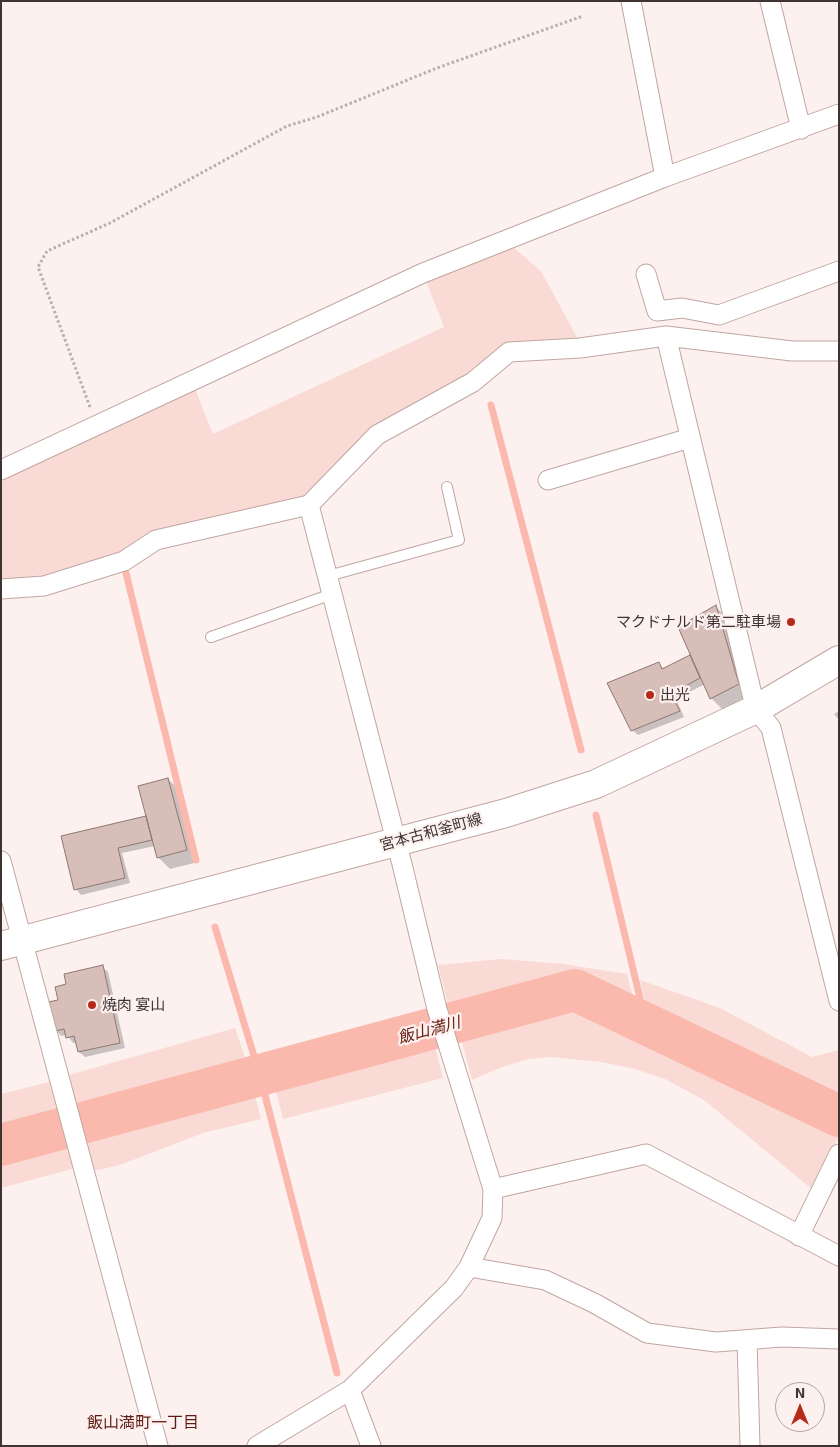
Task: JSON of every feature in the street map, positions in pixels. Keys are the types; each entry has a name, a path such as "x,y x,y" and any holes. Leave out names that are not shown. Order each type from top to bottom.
{"street":[{"path":"631,1 665,177"},
{"path":"770,1 801,129"},
{"path":"1,470 424,273 665,177 839,114"},
{"path":"646,274 657,311 682,308 719,315 839,271"},
{"path":"1,589 44,586 124,561 156,540 309,505 377,435 473,382 509,352 580,348 666,336 792,351 839,351"},
{"path":"666,336 756,709 771,728 839,1000"},
{"path":"548,480 690,438"},
{"path":"257,1446 350,1390 454,1288 470,1268 492,1218 493,1189 445,1040 309,505"},
{"name":"宮本古和釜町線","path":"12,943 506,813 596,784 756,709 839,660"},
{"path":"1,861 12,943 68,1112 158,1446"},
{"path":"493,1189 646,1154 839,1256"},
{"path":"799,1236 839,1154"},
{"path":"470,1268 545,1280 594,1303 647,1333 716,1342 782,1337 839,1339"},
{"path":"748,1340 750,1446"},
{"path":"350,1390 372,1446"}],"lane":[{"path":"211,637 330,585 459,540 447,487"}],"path":[{"path":"97,426 38,267 47,251 110,223 287,126 318,117 437,68 583,16"}],"shaded area":[{"path":"513,247 541,271 579,341 506,344 467,378 307,495 157,531 123,553 46,579 1,581 1,479 195,389 213,434 444,327 426,281"},
{"path":"501,959 563,964 627,974 635,1004 577,978 449,1008 438,965"},
{"path":"640,980 720,1008 812,1057 839,1050 839,1101 647,1009"},
{"path":"574,1004 839,1130 839,1136 813,1190 704,1100 665,1079 635,1069 601,1062 551,1057 529,1059 502,1067 472,1080 460,1035"},
{"path":"235,1028 247,1063 76,1109 69,1075"},
{"path":"434,1043 443,1078 283,1119 274,1084"},
{"path":"53,1081 63,1117 1,1132 1,1094"},
{"path":"254,1091 261,1119 203,1133 120,1165 93,1171 82,1135"},
{"path":"68,1139 76,1168 1,1188 1,1157"}],"building":[{"path":"716,605 739,684 710,699 678,627"},
{"path":"690,655 700,678 671,694 680,711 631,731 607,683 659,662 662,669"},
{"path":"168,778 187,850 157,858 138,786"},
{"path":"146,816 152,840 118,848 125,878 74,890 61,836"},
{"path":"103,965 120,1043 78,1052 74,1036 66,1038 64,1029 55,1031 48,1002 58,1000 55,987 66,984 64,974"}],"waterway":[{"path":"491,405 581,750"},
{"path":"125,569 196,860"},
{"path":"596,815 646,1023"},
{"path":"215,927 260,1076 337,1373"},
{"name":"飯山満川","path":"1,1145 575,990 839,1116"}],"place":[{"name":"マクドナルド第二駐車場","path":"791,622"},
{"name":"出光","path":"650,695"},
{"name":"焼肉 宴山","path":"92,1005"}],"district":[{"name":"飯山満町一丁目","path":"143,1423"}]}
